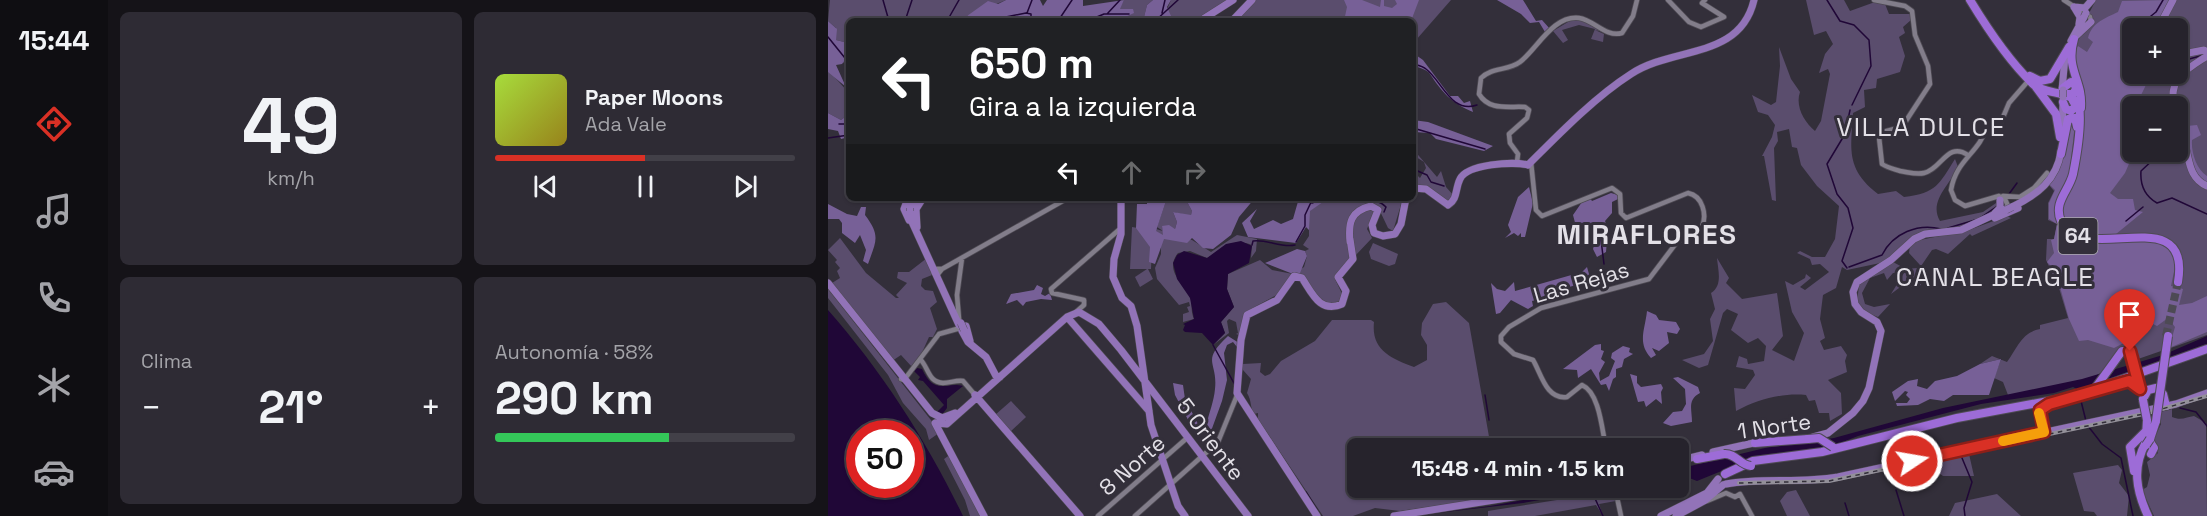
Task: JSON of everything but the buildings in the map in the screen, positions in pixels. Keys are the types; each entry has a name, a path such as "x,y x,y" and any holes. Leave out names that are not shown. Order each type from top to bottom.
{"highway":[{"name":"64","path":"1971,0 1988,26 2032,82 2040,87 2062,94 2077,99 2081,109 2074,176 2061,204 2064,224 2072,233 2084,237 2147,235 2162,239 2174,247 2180,258 2182,270 2179,283 2178,259 2172,248 2161,240 2148,237 2082,238 2071,234 2063,226 2059,206 2073,175 2078,104 2073,98 2062,94 2032,82"},
{"path":"2060,137 2056,114 2032,82 2050,79 2073,39"},
{"path":"2073,39 2070,61 2081,90 2081,109"},
{"path":"2060,153 2068,119 2075,118 2078,129"},
{"path":"2137,485 2137,465 2152,421 2167,336"},
{"path":"2078,395 2097,386 2123,350 2129,350 2134,357 2143,399 2152,421"},
{"path":"2140,386 2145,377 2207,350"},
{"path":"2078,395 2207,350"},
{"path":"2078,395 2179,362"},
{"path":"2109,367 2109,377 2119,379 2154,369"},
{"path":"1697,459 1731,454 1743,464 1751,466 1806,457 2052,402 2129,381 2140,386"},
{"path":"2143,399 2147,391 2152,388 2159,390 2164,404"},
{"path":"2044,432 2040,410 2052,402"},
{"path":"1727,480 1753,461 1822,452 1957,418 2052,402"},
{"path":"1983,416 1991,416 1995,420"},
{"path":"1755,443 1818,438 1833,447 1870,440"},
{"path":"2146,441 2143,457 2138,466 2140,489 2149,516"},
{"path":"2146,441 2129,448 2137,485 2149,516"},
{"path":"1727,480 1753,464 1806,457"}],"main road":[{"path":"1203,18 1231,0"},
{"path":"1235,18 1252,0"},
{"path":"1416,188 1426,189 1448,205 1454,200 1460,180 1466,172 1517,162 1530,166 1563,132 1634,72 1659,61 1716,46 1731,38 1746,21 1753,0"},
{"path":"2074,7 2085,8 2093,0"},
{"path":"2073,39 2093,0"},
{"path":"2164,18 2173,0"},
{"path":"1874,369 1881,329 1877,322 1856,306 1853,294 1857,282 1893,258 1914,239 1924,234 1955,231 2010,212 2036,194 2049,180 2060,153 2066,59 2080,19 2074,7"},
{"path":"2173,96 2179,75 2207,54 2204,50 2188,54"},
{"path":"2010,212 2045,184 2055,168 2060,153 2062,94"},
{"path":"2048,173 2060,153"},
{"path":"2188,159 2195,178 2207,186"},
{"path":"1987,219 1999,210 2000,198"},
{"path":"908,201 919,234 970,344 999,374"},
{"path":"910,210 915,201"},
{"path":"910,210 920,201"},
{"path":"1121,201 1121,228 1113,277 1122,298 1131,306 1141,332 1149,411 1170,484 1178,506 1185,516"},
{"path":"1319,516 1238,391 1240,338 1244,321 1251,311 1269,305 1279,298 1295,276 1302,278 1317,301 1326,306 1340,305 1346,293 1338,277 1353,259 1349,224 1353,215 1372,206 1378,212 1372,224 1373,231 1378,235 1390,236 1398,227 1405,201"},
{"path":"828,285 902,380 941,421 985,516"},
{"path":"941,421 974,398 999,374 1076,312"},
{"name":"5 Oriente","path":"1076,312 1099,324 1248,516"},
{"path":"1068,318 1149,411"},
{"path":"962,326 971,343 987,355 999,374"},
{"name":"1 Norte","path":"1689,459 1755,443 1821,436 1832,430 1863,401 1874,369"},
{"name":"1 Norte","path":"1689,460 1753,446 1826,436 1862,406 1869,393 1874,369"},
{"path":"1661,516 1707,493 1727,480 1823,480 2112,418 2207,393"},
{"path":"1148,398 1152,396 1157,398"},
{"path":"974,398 1079,516"},
{"path":"974,398 1079,516"},
{"path":"1676,516 1700,504 1727,480"},
{"path":"1394,516 1500,498"},
{"path":"1388,516 1512,498"}],"street":[{"path":"1668,0 1683,17 1697,27 1710,25 1724,17 1704,2"},
{"path":"1874,0 1905,6 1912,11 1915,35 1931,80 1928,89 1902,127 1880,135 1882,164 1890,168 1923,174 1933,169 1949,153 1959,150 1968,155"},
{"path":"2064,0 2090,17 2086,17"},
{"path":"1517,162 1518,155 1510,143 1509,134 1527,118 1529,110 1525,107 1497,107 1488,104 1479,94 1481,78 1490,72 1517,64 1542,38 1569,19 1580,18 1611,34 1622,33 1633,16 1636,1"},
{"path":"2020,91 2032,82"},
{"path":"2032,82 2007,105 1999,122 1987,126 1981,141 1961,163 1953,183 1954,199 1967,206 2000,198 2020,197 2034,188 2048,173"},
{"name":"Las Rejas","path":"1530,166 1536,211 1546,216 1602,191 1616,189 1621,196 1621,214 1628,218 1683,194 1693,194 1703,211 1703,224 1674,244 1649,279 1539,309 1506,330 1500,337 1501,342 1514,354 1533,360 1548,388 1554,394 1567,397 1582,385 1590,389 1604,438"},
{"path":"2000,198 2010,212"},
{"path":"937,271 1063,201"},
{"path":"1076,312 1084,304 1084,300 1052,293 1051,289 1121,228"},
{"path":"902,380 941,332 962,326 957,295 962,258"},
{"path":"920,360 935,382 946,385 963,383 974,398"},
{"path":"1135,516 1221,439 1238,391"},
{"name":"8 Norte","path":"1098,516 1187,438"},
{"path":"1700,504 1726,493 1734,497 1740,494 1752,516"},
{"path":"1617,498 1622,516"}],"shaded area":[{"path":"830,0 1006,0 967,18 846,18 846,49 844,42 836,40 836,28 828,21"},
{"path":"1006,0 1040,0 1043,6 1047,0 1083,0 1083,6 1124,0 1120,9 1133,9 1134,13 1123,18 967,18 988,1 998,4"},
{"path":"1124,0 1153,0 1147,5 1144,18 1122,18 1133,9 1119,9"},
{"path":"1153,0 1171,0 1167,7 1171,16 1144,18 1147,5"},
{"path":"1171,0 1227,0 1198,18 1163,18"},
{"path":"1255,0 1451,0 1416,40 1416,18 1237,18"},
{"path":"1344,0 1362,0 1380,7 1381,0 1384,0 1384,6 1392,8 1397,4 1395,0 1419,0 1412,18 1345,18 1347,7"},
{"path":"1497,0 1523,0 1536,21 1542,20 1550,29 1545,32 1539,22 1530,23 1521,14"},
{"path":"1806,0 1844,0 1850,11 1875,2 1885,4 1889,14 1911,14 1911,20 1903,27 1905,33 1899,37 1905,56 1900,72 1877,79 1876,88 1864,90 1865,107 1853,113 1852,157 1855,167 1867,185 1878,194 1896,191 1904,197 1924,193 1941,181 1955,159 1958,167 1942,193 1937,207 1940,221 1983,212 1999,201 1999,209 1957,229 1929,232 1885,262 1847,270 1842,267 1836,288 1823,295 1820,319 1825,338 1820,341 1824,350 1841,346 1847,355 1845,361 1847,372 1828,380 1841,393 1842,414 1830,421 1829,413 1819,413 1815,400 1809,401 1806,395 1770,398 1736,411 1734,388 1745,389 1755,375 1753,370 1736,367 1739,356 1747,359 1748,364 1764,361 1766,346 1758,338 1748,343 1731,330 1738,314 1727,309 1723,313 1708,365 1699,368 1682,360 1704,354 1713,341 1710,319 1715,309 1711,293 1718,282 1717,258 1729,278 1726,283 1742,299 1777,293 1783,336 1772,350 1794,361 1804,333 1792,312 1785,281 1793,285 1805,278 1806,274 1811,278 1800,287 1805,290 1829,272 1820,264 1812,265 1810,259 1797,253 1800,251 1812,257 1825,257 1835,239 1839,206 1817,186 1801,165 1797,148 1792,147 1789,129 1777,132 1778,141 1774,148 1776,201 1772,200 1764,156 1762,156 1772,137 1775,125 1768,115 1758,112 1752,95 1771,105 1776,102 1780,66 1779,47 1791,79 1800,92 1799,103 1804,118 1815,131 1821,121 1830,74 1828,69 1819,73 1825,54 1833,44 1826,31 1814,35"},
{"path":"2096,0 2171,0 2147,18 2122,18 2122,84 2178,84 2175,96 2122,96 2122,162 2188,162 2188,152 2207,188 2207,335 2168,349 2170,336 2164,335 2164,350 2138,359 2131,349 2117,357 2103,371 2072,383 2008,395 2003,382 1994,378 2001,360 2007,362 2024,337 2040,329 2040,325 2068,318 2059,288 2046,260 2047,239 2054,239 2057,224 2048,220 2048,203 2054,191 2048,184 2052,178 2066,120 2065,112 2071,110 2064,97 2072,100 2081,119 2074,79 2073,55 2076,44 2093,23 2093,17 2088,15"},
{"path":"2170,0 2165,18 2122,18 2122,84 2146,84 2141,96 2122,96 2122,162 2130,162 2125,173 2110,193 2118,199 2133,199 2135,210 2143,212 2116,234 2088,235 2071,230 2062,216 2063,201 2076,175 2085,91 2073,53 2078,46 2087,52 2093,42 2088,38 2093,28 2100,21 2118,12 2122,1"},
{"path":"2174,0 2207,0 2207,51 2188,66 2188,18 2166,18"},
{"path":"1573,19 1581,20 1604,32 1595,30 1604,34 1603,42 1591,39 1595,29 1579,25 1562,30 1568,40 1563,43 1553,31"},
{"path":"828,21 837,29 836,40 844,42 846,49 846,59 842,64 836,65 846,87 828,72"},
{"path":"1416,55 1423,60 1450,96 1458,96 1464,103 1470,101 1473,112 1448,96 1425,70 1416,66"},
{"path":"2207,57 2207,185 2188,150 2188,96 2174,96 2177,84 2188,84 2188,71"},
{"path":"828,70 846,90 846,116 841,120 828,113"},
{"path":"828,113 841,120 846,116 846,138 841,139 838,131 828,129"},
{"path":"1416,120 1428,122 1493,146 1484,151 1436,139 1430,133 1416,132"},
{"path":"2068,120 2075,123 2069,178 2057,201 2060,226 2072,237 2084,242 2155,241 2168,249 2176,262 2171,286 2183,289 2179,305 2192,303 2207,296 2207,332 2169,348 2175,327 2168,318 2157,326 2153,324 2149,330 2114,348 2088,340 2079,341 2069,319 2060,287 2065,285 2064,280 2047,262 2054,253 2051,240 2054,239 2057,224 2049,219 2049,203 2055,190 2049,184"},
{"path":"2197,125 2201,135 2192,140 2192,150 2197,165 2207,176 2207,184 2199,180 2188,151 2188,126"},
{"path":"1416,152 1437,177 1441,171 1446,187 1454,196 1450,203 1429,190 1416,188 1416,174 1420,178 1426,168 1424,162 1416,157"},
{"path":"1529,187 1533,203 1525,237 1521,237 1521,233 1518,236 1514,233 1505,238 1511,232 1508,225 1518,197"},
{"path":"1611,193 1618,195 1618,199 1612,202 1612,213 1605,221 1608,229 1606,252 1597,257 1593,249 1596,239 1587,235 1579,238 1573,215 1582,202 1590,198 1592,201"},
{"path":"1147,201 1166,201 1156,231 1163,235 1162,226 1169,225 1175,229 1177,222 1173,212 1191,215 1192,211 1187,201 1252,201 1239,217 1231,235 1213,249 1203,248 1192,238 1187,243 1164,239 1155,264 1149,262 1150,247 1136,228 1137,204 1147,204"},
{"path":"1166,201 1187,201 1192,211 1191,216 1173,212 1177,222 1175,229 1162,226 1163,231 1157,227"},
{"path":"1298,201 1325,201 1310,211 1309,230 1306,227 1296,243 1248,237 1242,223 1257,209 1250,221 1254,229 1273,220 1281,224 1293,219"},
{"path":"1324,201 1402,201 1393,231 1388,228 1378,207 1353,212 1350,258 1335,279 1344,298 1336,305 1322,303 1298,275 1282,292 1251,309 1239,335 1236,334 1238,333 1236,322 1229,319 1227,321 1229,333 1213,345 1225,333 1221,322 1234,307 1227,289 1228,274 1260,260 1272,270 1293,274 1304,267 1307,256 1305,251 1309,249 1303,245 1309,236 1309,211"},
{"path":"828,204 847,214 857,216 861,207 866,207 865,215 873,228 876,239 868,264 863,261 866,250 860,235 855,243 842,233 842,223 839,219 828,219"},
{"path":"1372,207 1375,209 1367,229 1372,238 1355,256 1351,232 1353,217"},
{"path":"2007,216 2011,218 1972,236 1970,234 1948,254 1936,249 1932,250 1919,269 1921,285 1913,288 1907,282 1891,294 1904,273 1893,273 1887,280 1884,273 1870,278 1862,293 1865,304 1874,307 1890,304 1878,317 1867,313 1857,302 1859,285 1893,262 1906,269 1917,268 1920,265 1909,253 1910,245 1920,240 1969,230"},
{"path":"1132,227 1138,228 1152,246 1151,269 1148,269 1153,279 1140,287 1135,277 1147,269 1130,269"},
{"path":"1153,228 1192,240 1211,252 1237,235 1257,239 1256,251 1251,258 1252,245 1233,243 1207,258 1190,251 1178,253 1174,260 1174,272 1191,300 1194,319 1183,322 1183,314 1189,312 1187,307 1190,306 1189,302 1179,305 1157,279 1155,268 1161,254 1161,244"},
{"path":"840,238 866,273 896,298 899,298 896,295 907,283 897,278 898,272 909,272 927,258 932,275 922,279 921,286 925,290 933,291 937,302 930,308 937,329 933,337 929,337 920,357 912,367 901,355 892,361 828,282 828,279 832,283 840,278 837,271 840,268 835,262 837,260 828,250"},
{"path":"1241,241 1252,246 1249,263 1228,274 1227,289 1234,307 1221,322 1225,333 1213,345 1202,333 1183,330 1185,325 1183,324 1194,319 1190,298 1177,279 1173,263 1177,255 1184,251 1207,258 1226,244"},
{"path":"1373,243 1398,254 1395,264 1389,266 1371,259 1369,252"},
{"path":"1297,249 1305,251 1307,256 1300,273 1293,274 1265,263"},
{"path":"1587,267 1591,281 1558,290 1560,295 1532,301 1533,306 1528,309 1511,300 1500,313 1496,314 1491,283 1497,289 1505,291 1514,282 1515,291 1582,272"},
{"path":"1037,285 1043,288 1041,294 1045,296 1050,293 1052,300 1041,299 1026,302 1023,306 1017,300 1006,304 1011,294 1034,290"},
{"path":"828,289 939,433 929,440 924,420 918,420 903,403 888,375 828,298"},
{"path":"1446,302 1469,323 1489,438 1347,438 1347,498 1484,499 1400,511 1375,508 1353,516 1323,516 1258,419 1258,413 1254,414 1247,393 1251,379 1243,370 1243,364 1261,363 1260,372 1265,376 1270,374 1281,361 1315,341 1332,320 1371,320 1374,322 1376,340 1384,352 1414,367 1427,360 1427,345 1421,335 1422,323 1433,304"},
{"path":"828,310 867,358 910,420 846,420 846,498 924,498 924,443 963,516 828,516"},
{"path":"1647,311 1656,315 1659,320 1676,322 1680,329 1677,334 1667,332 1669,343 1659,351 1652,348 1656,355 1651,358 1643,342"},
{"path":"1228,336 1239,343 1237,347 1233,342 1227,345 1224,353 1227,380 1222,401 1210,434 1200,431 1195,433 1175,395 1173,383 1183,385 1185,399 1198,424 1206,426 1215,389 1212,357"},
{"path":"2207,336 2207,345 2079,390 2073,387 2054,393 1981,404 1858,436 1825,449 1746,461 1697,481 1689,478 1689,466 1765,448 1834,438 1943,408 2082,379 2163,355"},
{"path":"1601,344 1601,350 1604,351 1601,359 1605,362 1599,373 1600,381 1609,376 1615,361 1611,358 1612,353 1623,346 1630,348 1629,352 1633,354 1624,359 1622,367 1616,369 1616,377 1609,391 1606,384 1601,385 1591,369 1578,378 1577,370 1563,369 1595,345"},
{"path":"1992,356 2000,359 1980,364"},
{"path":"2001,359 1989,395 1953,395 1944,401 1930,399 1918,405 1897,406 1896,403 1907,403 1910,399 1906,395 1908,392 1905,391 1895,401 1892,392 1908,381 1918,379 1917,386 1927,389 1935,381 1957,376 1980,364"},
{"path":"917,368 922,369 936,385 963,386 947,399 947,408 941,416 936,413 944,405 923,381 918,380 920,377 914,371"},
{"path":"1630,374 1637,376 1637,383 1641,387 1661,384 1662,404 1656,399 1646,407 1644,401 1638,402"},
{"path":"1678,377 1698,387 1700,393 1692,402 1692,422 1671,426 1663,423 1673,412 1682,411 1686,404 1685,389 1673,378"},
{"path":"1011,401 1026,417 1010,432 995,415"},
{"path":"2172,409 2172,417 2181,419 2194,416 2206,423 2207,516 2154,516 2142,490 2147,487 2150,475 2147,462 2158,453 2153,441 2161,424 2160,412"},
{"path":"951,454 983,516 970,516 965,500 944,459"},
{"path":"1969,454 1974,476 1943,476 1935,470 1934,462"},
{"path":"2118,465 2122,470 2119,483 2129,496 2127,516 2097,516 2094,512 2084,511 2073,473"},
{"path":"1796,490 1810,516 1787,516 1780,501 1787,492"},
{"path":"1997,494 2021,516 1949,516 1955,503"},
{"path":"1534,498 1552,498 1523,503 1412,516"},
{"path":"1569,498 1615,498 1616,501 1599,504 1603,516 1596,505 1535,516 1488,516 1488,511"}],"waterway":[{"path":"883,0 888,18"},
{"path":"906,18 912,0"},
{"path":"949,18 959,0"},
{"path":"1027,13 1032,0"},
{"path":"1060,18 1072,0"},
{"path":"1107,14 1120,0"},
{"path":"1162,13 1165,0"},
{"path":"1158,18 1178,0"},
{"path":"1827,0 1840,21 1854,25 1869,40 1871,66 1852,105"},
{"path":"2148,18 2156,12 2163,0"},
{"path":"1001,18 1026,13 1031,14 1031,18"},
{"path":"1094,18 1104,14 1129,14"},
{"path":"828,37 846,59"},
{"path":"2188,59 2204,55"},
{"path":"1416,65 1422,66 1432,74 1448,95 1460,105 1468,107 1477,105"},
{"path":"1847,268 1842,261 1853,228 1848,208 1837,194 1827,164 1845,134 1850,110"},
{"path":"839,124 846,122"},
{"path":"1416,129 1485,149"},
{"path":"828,138 846,135"},
{"path":"2151,162 2141,171 2142,185 2149,197 2157,203 2172,198 2207,214"},
{"path":"1416,170 1427,175 1431,182 1444,186"},
{"path":"2009,194 2017,183"},
{"path":"1296,242 1305,226 1305,215 1312,201"},
{"path":"1312,203 1317,201"},
{"path":"1374,201 1386,207 1384,212"},
{"path":"1980,218 1996,207"},
{"path":"2126,221 2143,207"},
{"path":"1948,228 1975,220"},
{"path":"1849,267 1882,255 1893,241 1907,232 1924,227 1941,229"},
{"path":"1601,240 1604,264"},
{"path":"1252,245 1253,241 1295,245"},
{"path":"1213,345 1235,385"},
{"path":"1485,395 1489,420"},
{"path":"2080,397 2086,421"},
{"path":"2180,408 2196,412 2207,426"},
{"path":"2088,426 2102,444 2121,458 2133,516"},
{"path":"1962,458 1972,482 1964,508 1965,516"},
{"path":"1896,490 1904,516"},
{"path":"1306,492 1317,510"},
{"path":"1595,498 1603,516"},
{"path":"1845,503 1849,516"}],"tunnel":[{"path":"2166,336 2178,282"}],"railway":[{"path":"1739,483 1829,481 2148,413 2207,396"}],"slow traffic":[{"path":"2003,441 2044,432 2039,413"}],"district":[{"name":"VILLA DULCE","path":"1921,127"},
{"name":"MIRAFLORES","path":"1647,234"},
{"name":"CANAL BEAGLE","path":"1995,277"}],"route":[{"path":"1912,461 2044,432 2039,412 2042,407 2049,404 2084,396 2129,381 2135,383 2140,389 2134,355 2130,351"}]}
